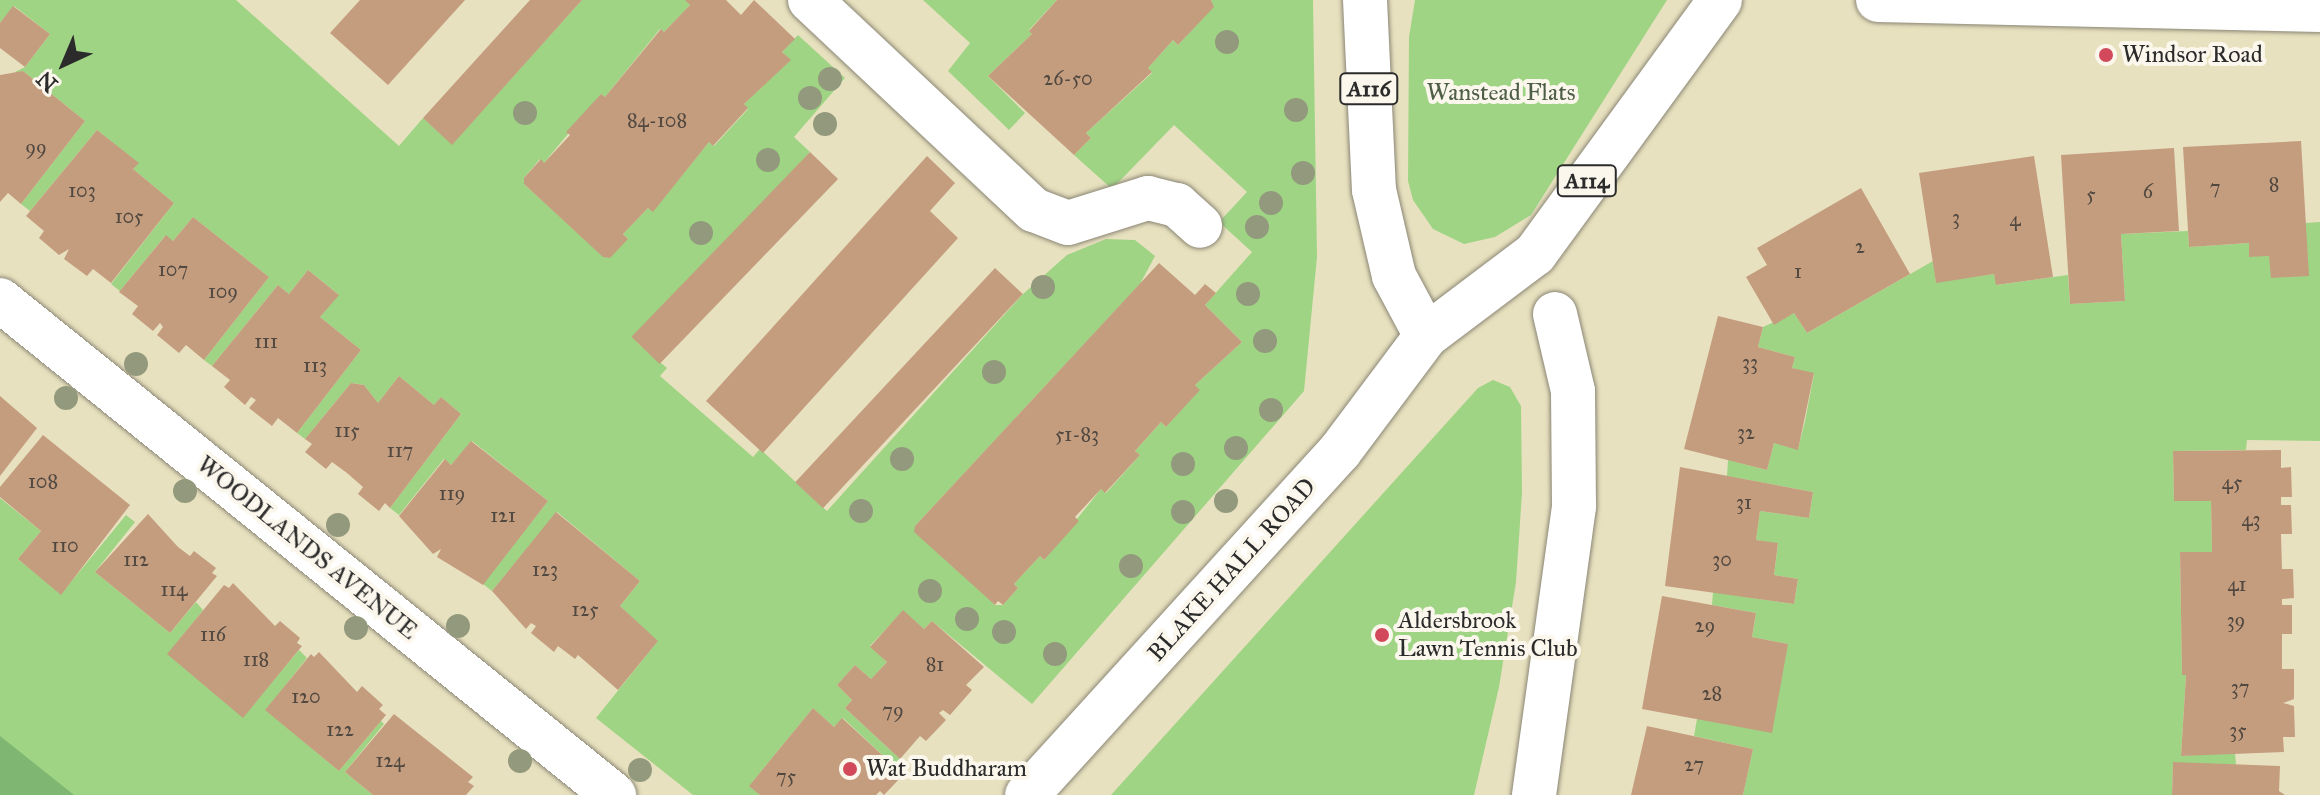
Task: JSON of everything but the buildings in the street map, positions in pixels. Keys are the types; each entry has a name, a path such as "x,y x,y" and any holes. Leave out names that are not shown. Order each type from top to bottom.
{"street":[{"path":"810,0 1034,210 1068,223 1148,198 1177,205 1200,226"},
{"name":"A116","path":"1365,0 1374,190 1394,276 1426,336"},
{"name":"A114","path":"1426,336 1535,254 1720,0"},
{"path":"1878,0 2320,10"},
{"name":"WOODLANDS AVENUE","path":"0,300 614,795"},
{"path":"1534,795 1574,506 1573,391 1555,314"},
{"name":"BLAKE HALL ROAD","path":"1027,795 1340,451 1426,336"}],"green space":[{"path":"0,0 236,0 399,146 423,118 452,144 582,0 687,0 690,5 664,32 660,29 605,97 601,94 544,163 540,159 524,178 525,185 603,256 628,239 623,234 648,208 653,211 709,142 714,146 748,109 744,104 790,60 782,52 798,35 845,78 794,137 810,152 638,343 667,368 660,376 753,457 760,449 827,511 1023,294 1067,255 1106,239 1135,240 1155,256 1140,284 915,526 995,605 1003,605 1018,588 1014,584 1040,556 1044,560 1101,489 1106,493 1140,455 1135,451 1161,422 1166,427 1199,390 1195,385 1242,342 1205,305 1252,252 1219,222 1247,192 1174,125 1112,189 1074,155 1091,138 1086,133 1152,73 1148,68 1173,40 1178,45 1213,7 1211,0 1313,0 1317,257 1304,391 1032,704 932,621 924,629 903,611 870,646 887,662 871,679 855,665 837,685 852,700 845,708 900,759 893,765 843,718 834,727 813,708 750,785 760,795 693,795 596,718 657,642 620,606 640,581 557,512 492,591 483,584 548,501 472,441 451,465 444,459 399,515 390,508 461,414 441,397 434,405 399,376 378,403 364,385 351,383 305,439 297,433 361,350 320,317 338,294 308,270 289,294 278,285 212,366 204,360 269,277 193,217 173,241 165,236 120,291 111,284 174,203 133,169 138,163 97,130 30,211 21,204 85,121 23,71 13,73 25,67 50,34 14,6 0,23"},
{"path":"923,0 1057,0 1029,30 1032,34 988,76 1025,113 1009,130 948,71 970,43"},
{"name":"Wanstead Flats","path":"1415,0 1667,0 1531,215 1495,237 1464,244 1433,229 1413,200 1408,181 1409,37"},
{"path":"2320,222 2320,441 2247,440 2246,450 2173,451 2174,501 2211,501 2212,552 2180,553 2182,675 2186,675 2181,756 2235,752 2236,765 2173,763 2172,795 1743,795 1753,749 1694,736 1697,719 1788,644 1752,637 1756,613 1712,605 1713,592 1794,604 1798,579 1774,575 1778,544 1756,540 1760,511 1809,518 1813,492 1727,476 1728,460 1767,470 1774,443 1798,449 1805,421 1814,374 1792,368 1795,357 1758,347 1763,327 1794,313 1807,333 1933,261 1936,282 1994,274 1997,285 2068,275 2070,304 2125,301 2121,234 2188,231 2189,247 2249,243 2249,257 2306,223"},
{"name":"Aldersbrook Lawn Tennis Club","path":"1493,380 1510,387 1521,406 1522,493 1516,582 1499,687 1474,795 1111,795 1478,388"},
{"path":"0,498 41,531 18,559 61,594 126,515 135,522 95,572 170,633 196,602 203,610 168,654 243,717 299,650 307,658 266,710 339,771 381,721 384,724 345,772 373,795 0,795"},
{"path":"0,736 74,795 0,795"}],"place":[{"name":"Windsor Road","path":"2106,55"},
{"name":"Aldersbrook Lawn Tennis Club","path":"1382,635"},
{"name":"Wat Buddharam","path":"850,769"}]}
